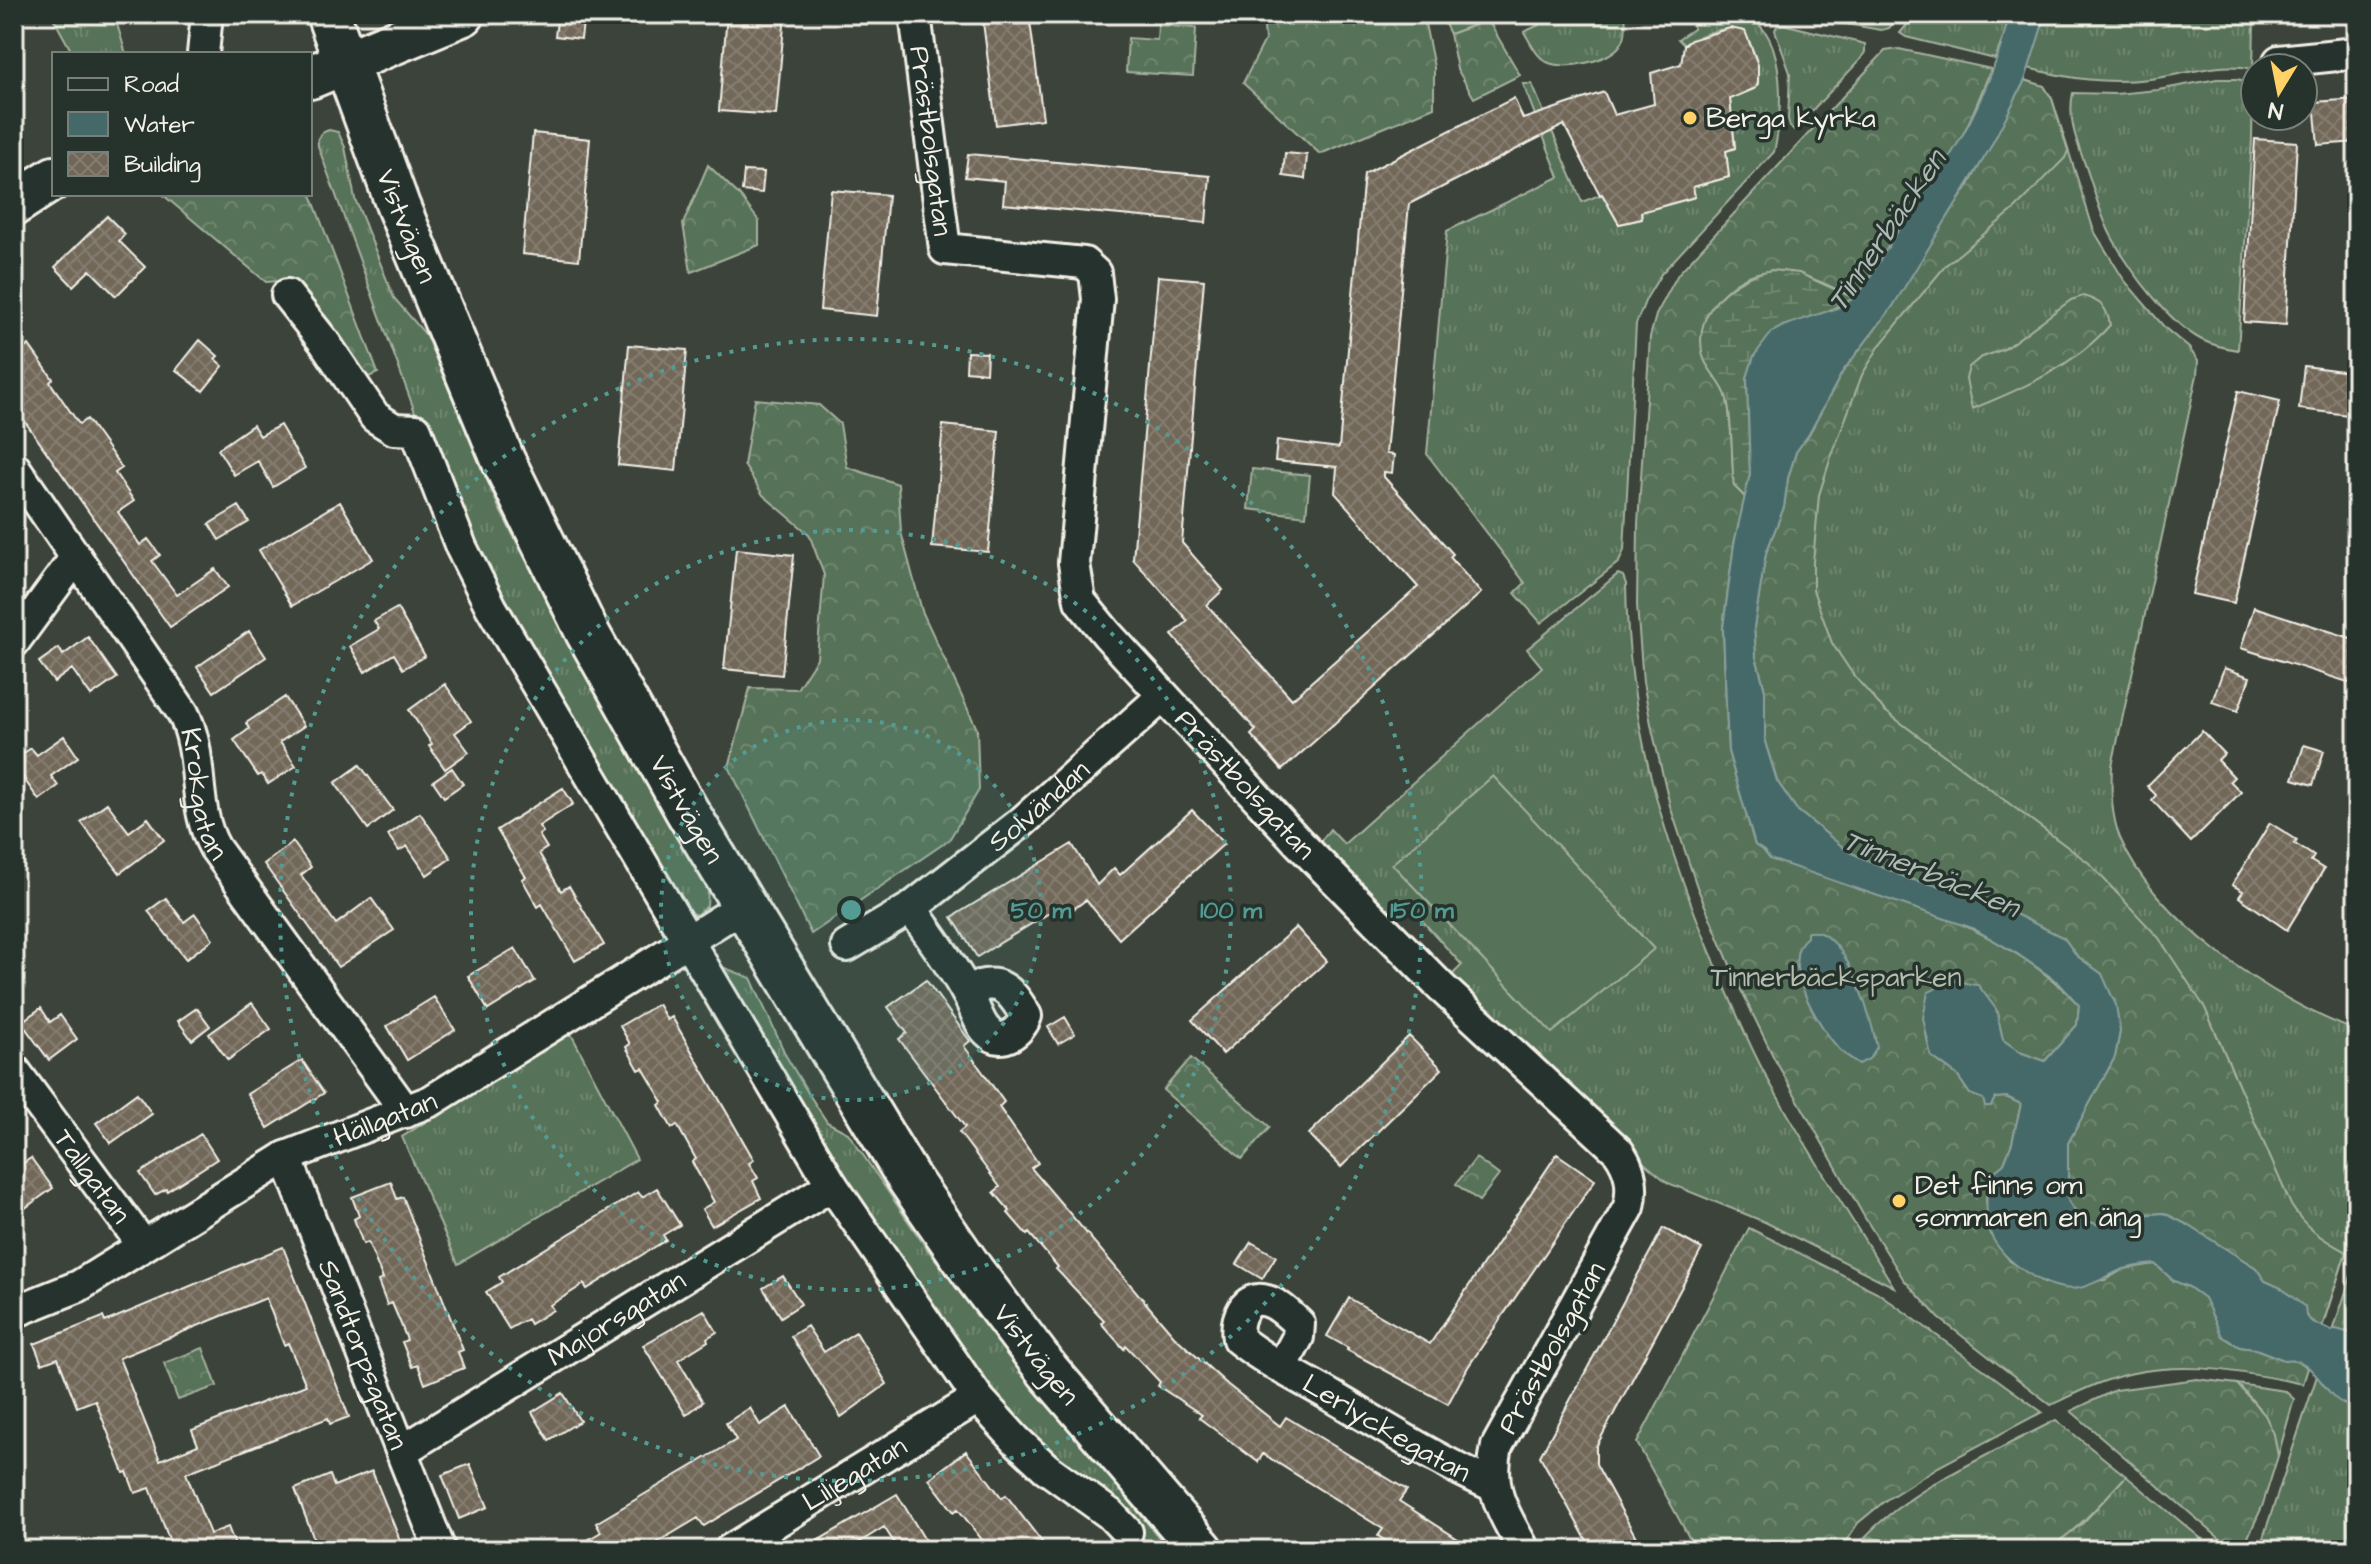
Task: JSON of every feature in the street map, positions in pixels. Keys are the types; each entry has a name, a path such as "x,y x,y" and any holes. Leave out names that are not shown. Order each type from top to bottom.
{"main road":[{"path":"330,48 395,14"},
{"path":"305,52 463,14"},
{"name":"Vistvägen","path":"330,48 503,460 587,632 687,811 909,1179 973,1272 1048,1371 1193,1542"},
{"path":"14,204 52,179"}],"street":[{"path":"203,52 207,14"},
{"name":"Prästbolsgatan","path":"915,14 945,249 1084,263 1095,273 1098,299 1074,563 1080,601 1163,696 1332,878 1485,1030 1618,1151 1629,1170 1632,1195 1629,1207 1497,1446 1492,1466 1498,1502 1524,1550"},
{"path":"2319,57 2357,53"},
{"path":"287,295 325,343 375,417 394,429 416,430 461,547 491,607 832,1185 978,1398 1036,1459 1110,1514 1127,1532"},
{"name":"Krokgatan","path":"14,467 172,695 192,729 202,821 215,848 406,1112"},
{"path":"14,642 76,557"},
{"name":"Solvändan","path":"847,946 911,908 1022,822 1163,696"},
{"name":"Hällgatan","path":"14,1312 79,1286 286,1157 406,1112 467,1081 745,905"},
{"path":"911,908 966,991"},
{"name":"Tallgatan","path":"14,1070 143,1245"},
{"name":"Sandtorpsgatan","path":"286,1157 440,1550"},
{"name":"Majorsgatan","path":"402,1451 832,1185"},
{"name":"Lerlyckegatan","path":"1282,1367 1458,1470 1494,1486"},
{"name":"Liljegatan","path":"730,1550 978,1398"}],"green space":[{"path":"51,14 114,14 125,52 72,52"},
{"path":"1263,14 1423,14 1434,67 1434,107 1320,154 1243,83 1265,40"},
{"path":"1440,14 1485,14 1488,20 1450,34"},
{"path":"1535,14 1625,14 1624,37 1616,50 1598,60 1555,65 1540,56 1524,32 1541,24"},
{"path":"1689,14 1735,15 1750,19 1762,28 1771,42 1780,100 1774,152 1661,274 1646,299 1636,324 1624,550 1619,562 1541,623 1515,593 1525,583 1427,454 1447,231 1559,177 1523,84 1532,84 1582,202 1602,194 1619,224 1642,219 1641,212 1695,197 1693,187 1729,177 1726,151 1735,148 1730,99 1756,88 1756,59 1745,32 1738,30 1713,31 1684,45 1678,39 1693,29 1693,19"},
{"path":"1788,14 1901,14 1889,28 1881,30"},
{"path":"1916,14 2009,14 1995,59 1906,37 1900,33"},
{"path":"2046,14 2298,14 2299,18 2254,21 2253,52 2239,52 2239,67 2119,81 2073,78 2028,68"},
{"path":"1488,20 1520,75 1474,98 1457,69 1450,34"},
{"path":"1783,24 1865,44 1860,60 1794,130 1788,119 1790,73 1775,30"},
{"path":"1158,25 1196,28 1193,76 1126,72 1128,38 1157,40"},
{"name":"Tinnerbäcksparken","path":"1899,49 1991,69 1956,148 1924,188 1863,288 1854,298 1805,276 1772,271 1756,273 1740,280 1720,297 1704,327 1704,355 1728,403 1734,486 1745,497 1734,544 1723,628 1728,751 1755,845 1770,859 1894,898 1975,930 2047,976 2079,1005 2077,1025 2045,1061 2022,1053 2003,1040 1996,1009 1959,981 1945,982 1927,1008 1925,1025 1931,1056 1957,1075 1970,1094 1983,1098 2006,1097 2021,1104 2004,1164 1988,1177 1986,1199 1990,1234 2010,1261 2044,1283 2105,1280 2124,1269 2155,1264 2174,1281 2205,1298 2222,1336 2240,1347 2256,1349 2306,1366 2303,1384 2202,1368 2152,1370 2102,1382 2051,1405 1939,1318 1904,1280 1774,1058 1697,887 1670,806 1643,682 1637,605 1638,524 1650,337 1656,315 1678,274 1885,51"},
{"path":"2217,79 2239,80 2239,132 2252,132 2238,350 2211,344 2189,332 2152,296 2113,239 2077,142 2071,113 2073,93 2115,94"},
{"path":"2025,80 2044,86 2052,99 2094,231 2124,280 2198,361 2112,766 2113,812 2120,838 2137,869 2160,899 2189,928 2256,979 2325,1018 2357,1031 2357,1219 2322,1327 2099,1225 1758,592 1893,306 1989,150"},
{"name":"Tinnerbäcksparken","path":"2025,80 2044,86 2052,99 2068,151 2065,158 2016,208 1946,265 1880,345 1862,375 1819,495 1813,590 1832,643 1854,676 1885,711 2089,863 2159,938 2205,1008 2291,1205 2315,1232 2346,1252 2322,1327 2312,1322 2281,1288 2265,1281 2256,1268 2164,1213 2131,1216 2099,1225 2081,1219 2068,1201 2068,1143 2115,1057 2120,1031 2102,974 2077,956 2064,938 2015,914 1944,887 1909,879 1849,852 1797,810 1777,781 1765,742 1765,690 1756,657 1754,627 1766,553 1784,507 1796,452 1843,371 1893,306 1905,281 1970,183"},
{"path":"329,130 338,132 345,147 355,199 394,298 426,335 499,508 567,639 708,891 707,906 696,915 679,909 550,691 431,456 318,146 320,135"},
{"path":"708,165 740,196 759,221 759,245 691,272 683,224"},
{"path":"164,196 312,196 378,373 357,382 318,322 280,281 266,282"},
{"path":"1772,270 1799,273 1854,298 1818,316 1783,326 1754,356 1747,378 1750,474 1745,497 1734,486 1727,399 1705,361 1701,340 1709,311 1718,299 1743,280"},
{"path":"2083,296 2102,306 2109,319 2110,325 2096,340 2046,375 1972,409 1966,379 1969,367 1980,358 2004,349 2071,300"},
{"path":"755,399 819,405 840,424 847,467 898,484 901,532 922,611 977,729 979,790 949,840 811,934 729,767 750,688 797,689 817,658 824,575 809,534 763,495 744,465"},
{"path":"1252,469 1310,475 1306,516 1248,509"},
{"path":"1618,574 1623,576 1626,584 1634,687 1653,784 1666,832 1700,927 1765,1074 1894,1287 1765,1222 1668,1183 1447,980 1462,965 1409,906 1392,920 1321,849 1320,842 1330,829 1344,844 1542,667 1527,649"},
{"path":"1493,776 1654,949 1552,1033 1392,864"},
{"path":"717,965 751,978 786,1056 827,1122 848,1133 927,1249 1169,1550 1151,1550 1130,1518 1010,1419 835,1170"},
{"path":"569,1030 637,1159 458,1264 402,1137"},
{"path":"1191,1058 1270,1127 1242,1159 1163,1090"},
{"path":"1476,1158 1499,1175 1479,1201 1456,1184"},
{"path":"1749,1228 1877,1292 2042,1412 1938,1467 1886,1500 1858,1523 1845,1543 1830,1550 1696,1550 1637,1443"},
{"path":"2357,1258 2357,1335 2336,1329 2333,1331"},
{"path":"203,1348 217,1386 178,1400 164,1363"},
{"path":"2317,1376 2343,1404 2357,1406 2357,1550 2259,1550"},
{"path":"2197,1379 2237,1384 2265,1415 2274,1434 2278,1456 2262,1507 2242,1550 2233,1550 2071,1411 2115,1390"},
{"path":"2237,1384 2285,1391 2294,1399 2278,1456 2264,1417"},
{"path":"2056,1420 2126,1476 2086,1519 2050,1546 2040,1550 2009,1551 1958,1544 1955,1550 1944,1550 1864,1538 1883,1520 1929,1487"},
{"path":"2126,1476 2214,1550 2043,1550 2082,1524"}],"water":[{"path":"2009,14 2046,14 2025,80 1989,150 1893,306 1843,371 1796,452 1784,507 1766,553 1754,627 1756,657 1765,690 1765,742 1777,781 1797,810 1849,852 1909,879 1944,887 2015,914 2064,938 2077,956 2102,974 2116,1005 2120,1031 2115,1057 2068,1143 2068,1201 2080,1219 2099,1225 2131,1216 2164,1213 2256,1268 2265,1281 2281,1288 2305,1307 2306,1316 2312,1322 2332,1331 2336,1329 2357,1335 2357,1406 2346,1405 2337,1399 2303,1363 2240,1347 2222,1336 2204,1298 2174,1281 2155,1264 2118,1271 2085,1287 2067,1288 2040,1280 2014,1264 1995,1243 1988,1225 1986,1205 1988,1177 2004,1164 2021,1104 2007,1097 1995,1098 1991,1106 1985,1106 1983,1099 1970,1094 1957,1075 1931,1056 1923,1018 1928,992 1951,981 1978,985 1996,1009 2003,1040 2022,1053 2045,1061 2077,1025 2079,1005 2058,982 1972,928 1770,859 1755,845 1728,751 1723,628 1734,544 1750,474 1747,378 1754,356 1772,332 1837,308 1854,298 1863,288 1924,188 1965,131 1988,82"},
{"path":"1807,932 1818,932 1831,940 1841,951 1858,983 1877,1047 1869,1059 1859,1064 1831,1039 1805,994 1797,961"}],"building":[{"path":"558,14 584,14 581,39 555,36"},
{"path":"727,14 785,14 776,115 719,111"},
{"path":"982,14 1029,14 1043,119 996,125"},
{"path":"1730,28 1745,31 1758,65 1758,83 1756,88 1730,99 1735,148 1726,151 1729,177 1693,187 1695,197 1641,212 1642,219 1619,224 1600,195 1564,125 1409,204 1386,454 1394,455 1392,473 1384,472 1384,477 1453,554 1450,557 1481,593 1282,770 1251,735 1256,730 1172,635 1188,621 1133,559 1158,276 1204,280 1182,543 1223,590 1207,605 1292,699 1418,587 1335,493 1337,467 1275,461 1277,440 1339,448 1364,174 1514,98 1523,119 1604,92 1614,115 1654,104 1651,73 1681,64 1684,45 1691,40"},
{"path":"2357,99 2357,142 2318,145 2319,102"},
{"path":"533,133 590,139 579,260 522,254"},
{"path":"2255,139 2297,142 2286,325 2244,322"},
{"path":"1285,153 1307,155 1305,179 1283,176"},
{"path":"968,154 1210,176 1206,223 1003,204 1005,181 965,177"},
{"path":"744,171 764,172 762,193 742,191"},
{"path":"831,190 888,195 877,316 820,310"},
{"path":"107,216 125,234 119,241 145,267 116,296 90,270 73,286 55,267"},
{"path":"200,340 218,356 215,359 223,366 203,391 176,370"},
{"path":"29,345 79,424 87,419 122,468 115,473 134,501 118,512 140,545 148,539 160,555 152,561 177,595 215,569 228,587 170,627 14,406 14,356"},
{"path":"629,345 687,350 676,471 618,465"},
{"path":"967,352 987,353 986,373 966,371"},
{"path":"2304,366 2357,373 2357,416 2299,409"},
{"path":"2238,391 2280,401 2234,603 2192,594"},
{"path":"253,425 260,436 280,425 305,468 273,487 258,461 234,475 218,449"},
{"path":"943,425 999,431 988,552 932,547"},
{"path":"340,502 373,559 292,606 259,550"},
{"path":"239,506 249,522 219,540 209,524"},
{"path":"736,549 794,555 782,675 724,669"},
{"path":"2254,607 2357,640 2357,685 2241,648"},
{"path":"397,608 425,656 403,669 394,654 365,672 350,646 379,629 374,621"},
{"path":"249,631 266,657 214,692 197,667"},
{"path":"88,637 117,678 91,696 72,669 54,682 39,662 59,648 63,655"},
{"path":"2224,668 2250,677 2238,711 2212,702"},
{"path":"445,684 471,721 455,733 469,752 445,769 409,710"},
{"path":"285,697 304,726 280,742 296,766 268,784 262,774 258,776 234,740 249,729 246,723"},
{"path":"2202,731 2224,754 2218,760 2234,777 2230,781 2241,792 2191,842 2152,800 2156,795 2147,786"},
{"path":"64,736 78,757 51,776 58,786 39,800 14,765 14,760 31,748 37,755"},
{"path":"2304,745 2324,751 2313,785 2293,779"},
{"path":"360,765 393,810 368,829 335,783"},
{"path":"452,768 463,784 444,797 433,781"},
{"path":"563,788 573,804 539,826 543,832 539,835 547,848 539,853 561,891 569,886 604,945 575,961 542,904 538,907 522,879 526,877 497,830"},
{"path":"107,803 129,832 148,818 164,840 120,873 81,822"},
{"path":"1192,810 1224,844 1119,939 1086,900 1065,915 1059,907 977,957 952,917 1072,844 1097,885 1114,868 1120,875"},
{"path":"420,813 451,858 427,875 407,846 399,851 388,835"},
{"path":"2270,823 2297,840 2295,844 2314,856 2311,861 2324,869 2287,930 2239,897 2243,891 2232,885"},
{"path":"293,842 311,867 301,875 336,924 371,898 394,930 338,967 264,864"},
{"path":"166,898 184,922 195,914 213,939 186,959 148,911"},
{"path":"1296,927 1327,961 1223,1054 1192,1020"},
{"path":"515,948 535,981 488,1010 468,976"},
{"path":"926,980 970,1041 964,1046 1004,1102 999,1107 1038,1163 1031,1168 1174,1336 1228,1385 1280,1426 1286,1417 1407,1490 1399,1501 1475,1550 1400,1550 1378,1536 1383,1529 1263,1454 1258,1462 1199,1418 1202,1415 1158,1386 1160,1382 1126,1346 1124,1349 1101,1323 1104,1320 1008,1213 1010,1211 994,1192 1000,1187 959,1132 965,1127 899,1039 907,1033 888,1007"},
{"path":"434,997 455,1030 407,1060 387,1026"},
{"path":"252,1003 271,1029 228,1060 209,1034"},
{"path":"658,1004 667,1020 672,1017 754,1160 749,1163 758,1178 753,1181 761,1198 712,1226 702,1209 714,1202 692,1162 696,1159 677,1125 672,1128 665,1116 659,1105 663,1102 643,1068 639,1070 626,1047 630,1044 620,1026"},
{"path":"41,1008 50,1022 60,1015 77,1039 49,1060 21,1022"},
{"path":"197,1008 210,1026 192,1040 178,1021"},
{"path":"1065,1017 1075,1034 1058,1044 1048,1027"},
{"path":"1409,1036 1442,1069 1341,1167 1309,1134"},
{"path":"302,1060 324,1093 268,1128 247,1094"},
{"path":"137,1093 152,1114 111,1143 96,1123"},
{"path":"201,1134 217,1159 167,1191 155,1195 140,1173"},
{"path":"1557,1154 1595,1180 1468,1367 1448,1404 1347,1350 1327,1336 1349,1298 1430,1344"},
{"path":"31,1158 53,1188 14,1216 14,1169"},
{"path":"391,1182 397,1199 403,1197 463,1350 458,1352 464,1368 425,1384 418,1365 412,1367 402,1342 407,1340 400,1322 392,1303 387,1305 378,1281 383,1279 368,1242 363,1244 354,1219 359,1216 352,1197"},
{"path":"657,1188 680,1225 663,1235 666,1240 587,1289 584,1284 550,1305 553,1310 530,1324 527,1319 509,1329 486,1292 502,1282 499,1277 638,1192 642,1197"},
{"path":"1663,1228 1702,1249 1596,1447 1596,1464 1643,1550 1592,1550 1540,1456"},
{"path":"1251,1242 1276,1256 1262,1279 1237,1264"},
{"path":"283,1247 349,1417 330,1424 328,1418 186,1473 210,1534 228,1527 237,1550 173,1550 150,1488 135,1493 95,1400 77,1407 58,1358 42,1364 34,1344 103,1317 105,1322","holes":["266,1298 284,1345 288,1343 306,1385 192,1430 198,1445 160,1460 119,1358"]},
{"path":"783,1276 801,1304 781,1317 763,1288"},
{"path":"704,1310 717,1332 678,1360 703,1402 686,1415 643,1345"},
{"path":"807,1326 824,1352 856,1332 887,1384 841,1417 791,1336"},
{"path":"563,1393 580,1421 549,1440 532,1412"},
{"path":"789,1407 819,1456 704,1526 698,1518 658,1542 663,1550 571,1550 601,1532 596,1523 736,1440 726,1423 750,1408 760,1425"},
{"path":"966,1451 1002,1498 1006,1495 1048,1550 990,1550 958,1509 954,1512 929,1479"},
{"path":"470,1464 488,1507 459,1519 442,1475"},
{"path":"372,1471 404,1550 318,1550 295,1489 330,1475 334,1486"},
{"path":"897,1494 931,1550 899,1550 884,1527 847,1550 802,1550"}],"place":[{"name":"Berga kyrka","path":"1690,118"},
{"name":"Det finns om sommaren en äng","path":"1899,1201"}],"water label":[{"name":"Tinnerbäcken","path":"1887,231"},
{"name":"Tinnerbäcken","path":"1931,874"}]}
